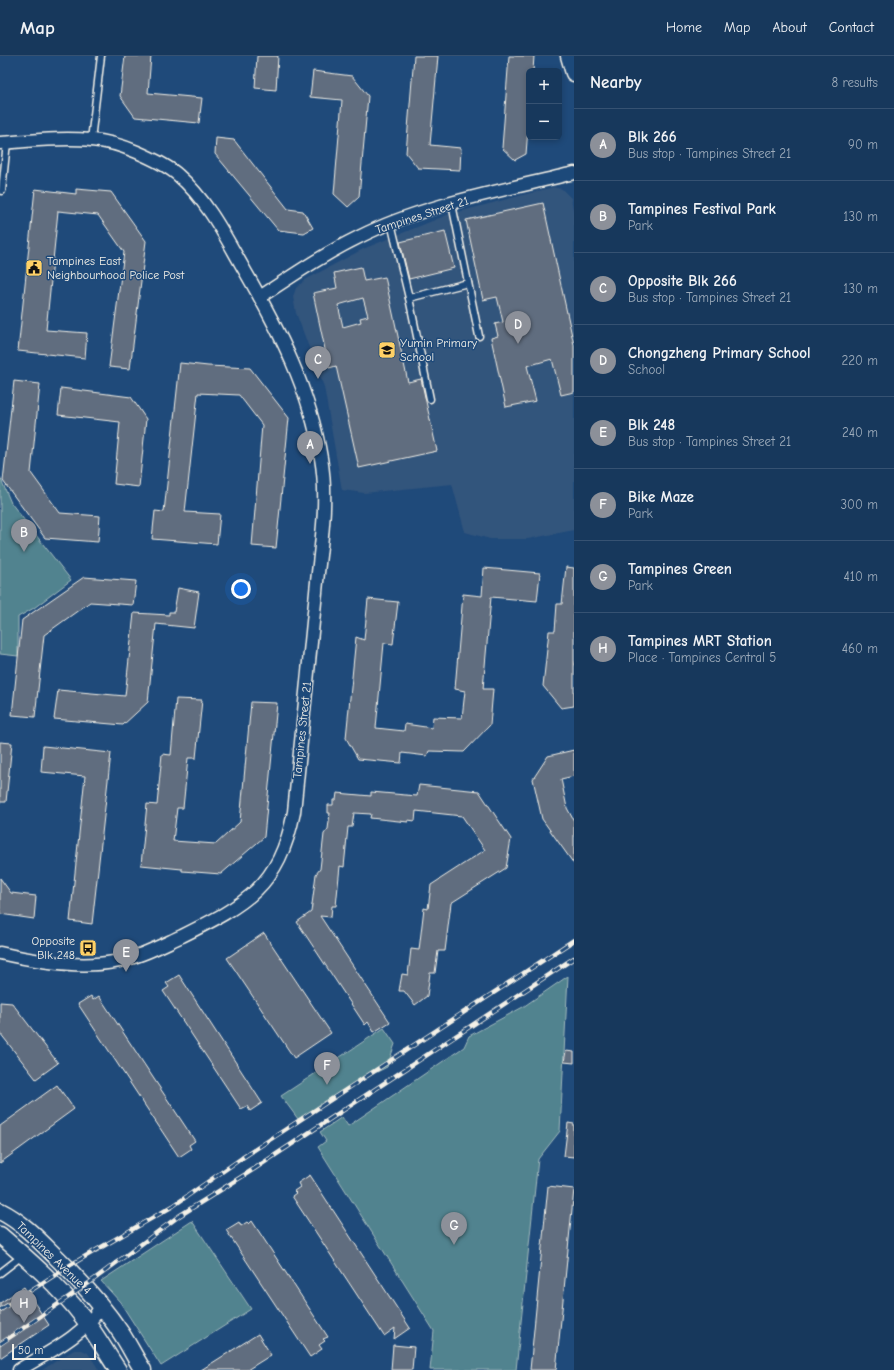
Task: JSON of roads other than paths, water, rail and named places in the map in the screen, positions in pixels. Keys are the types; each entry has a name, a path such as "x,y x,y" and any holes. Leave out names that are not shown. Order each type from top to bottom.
{"main road":[{"path":"570,56 574,74"},
{"name":"Tampines Avenue 4","path":"0,1211 10,1216 28,1230 74,1275 101,1306 143,1370"},
{"name":"Tampines Avenue 4","path":"0,1235 40,1270 65,1296 87,1324 118,1370"}],"street":[{"name":"Tampines Street 21","path":"0,953 52,962 97,964 114,962 142,954 221,916 248,898 268,878 284,851 290,833 294,812 324,514 322,461 312,412 288,352 260,297 206,206 178,174 162,164 133,150 115,144 91,140 65,139 4,142"},
{"name":"Tampines Street 21","path":"260,297 315,261 359,237 391,223 452,204 574,174"},
{"path":"19,1370 77,1334 97,1313 101,1306"}],"lane":[{"path":"91,140 101,56"},
{"path":"2,192 4,142"},
{"path":"452,204 480,336"},
{"path":"391,223 409,298 430,399"},
{"path":"409,298 468,283"},
{"path":"0,1273 23,1255"}],"railway":[{"path":"0,1310 72,1264 173,1206 242,1158 574,940"},
{"path":"0,1344 89,1283 179,1216 254,1169 574,958"}],"place":[{"name":"Tampines East Neighbourhood Police Post","path":"34,268"},
{"name":"Chongzheng Primary School","path":"518,344"},
{"name":"Yumin Primary School","path":"387,350"},
{"name":"Opposite Blk 266","path":"318,379"},
{"name":"Blk 266","path":"310,464"},
{"name":"Tampines Festival Park","path":"24,552"},
{"name":"Opposite Blk 248","path":"88,948"},
{"name":"Blk 248","path":"126,972"},
{"name":"Bike Maze","path":"327,1085"},
{"name":"Tampines Green","path":"454,1245"},
{"name":"Tampines MRT Station","path":"24,1323"}]}
